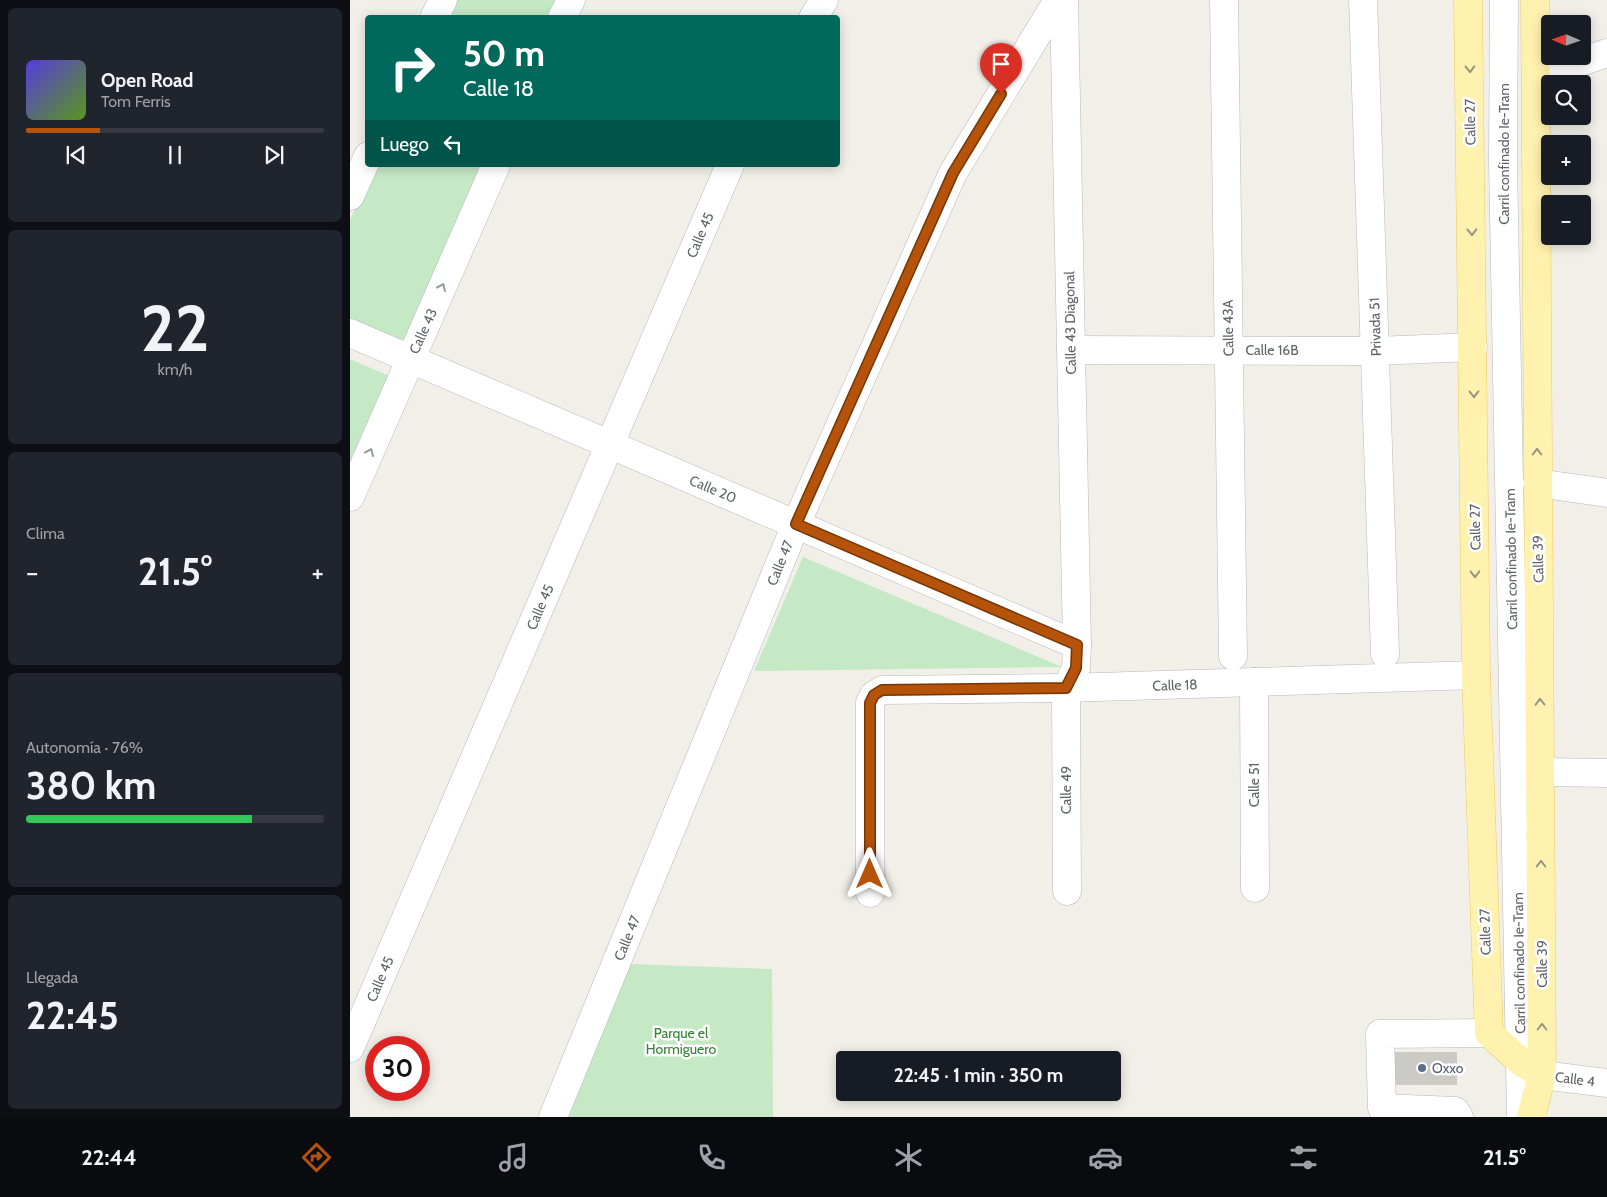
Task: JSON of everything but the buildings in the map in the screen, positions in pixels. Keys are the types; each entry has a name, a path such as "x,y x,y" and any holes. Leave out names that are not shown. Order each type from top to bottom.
{"main road":[{"name":"Calle 39","path":"1531,1117 1540,772 1535,0"},
{"name":"Calle 27","path":"1468,10 1476,674 1489,1033"},
{"path":"1489,1033 1532,1069"}],"street":[{"path":"436,15 443,0"},
{"path":"564,15 572,0"},
{"path":"815,15 824,0"},
{"name":"Calle 47","path":"553,1117 796,524 953,173 1058,0"},
{"name":"Calle 43 Diagonal","path":"1064,0 1077,645 1076,668 1066,688"},
{"name":"Calle 43A","path":"1224,0 1233,656"},
{"name":"Privada 51","path":"1363,0 1385,654"},
{"name":"Carril confinado Ie-Tram","path":"1504,0 1504,180 1532,1069 1521,1117"},
{"path":"1536,77 1607,53"},
{"path":"350,196 365,163"},
{"name":"Calle 43","path":"350,497 495,167"},
{"name":"Calle 45","path":"350,1048 729,167"},
{"name":"Calle 20","path":"350,333 1077,645"},
{"name":"Calle 16B","path":"1071,350 1376,351 1473,347"},
{"path":"1538,483 1607,493"},
{"name":"Calle 18","path":"870,893 870,703 874,695 882,690 1066,688 1476,674"},
{"name":"Calle 51","path":"1254,682 1254,888"},
{"name":"Calle 49","path":"1066,688 1067,891"},
{"path":"1540,772 1607,773"},
{"path":"1457,1114 1382,1108 1380,1034 1489,1033"},
{"name":"Calle 4","path":"1532,1069 1607,1083"}],"green space":[{"path":"453,0 559,0 550,15 446,15"},
{"path":"373,167 483,167 405,348 350,325 350,220"},
{"path":"350,359 394,378 350,479"},
{"path":"803,557 1062,667 754,671"},
{"name":"Parque el Hormiguero","path":"631,964 772,969 773,1117 565,1117"}],"place":[{"name":"Oxxo","path":"1422,1068"}],"route":[{"path":"870,874 870,703 874,695 882,690 1066,688 1076,668 1077,645 796,524 953,173 1001,94"}]}
